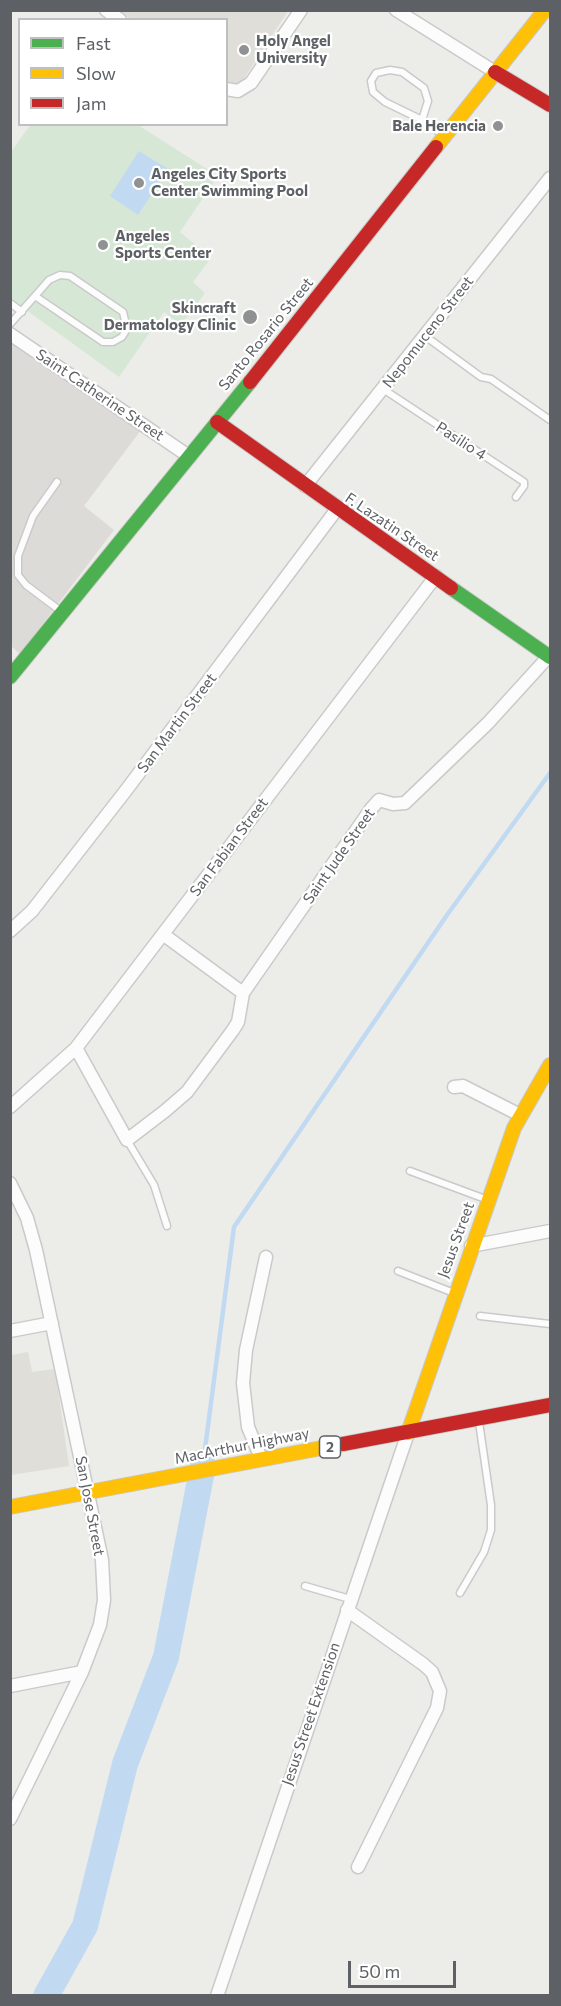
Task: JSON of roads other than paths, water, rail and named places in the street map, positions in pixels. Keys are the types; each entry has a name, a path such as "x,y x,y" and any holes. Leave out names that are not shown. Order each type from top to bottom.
{"main road":[{"name":"Santo Rosario Street","path":"10,677 190,457 545,10"},
{"path":"495,72 550,105"},
{"name":"F. Lazatin Street","path":"217,422 304,486 550,656"},
{"name":"Jesus Street","path":"408,1433 471,1246 520,1115 550,1065"},
{"name":"MacArthur Highway","path":"10,1506 550,1405"}],"street":[{"path":"228,89 238,91 251,83 301,10"},
{"path":"396,10 495,72"},
{"name":"Nepomuceno Street","path":"304,486 383,390 550,178"},
{"name":"Saint Catherine Street","path":"10,334 190,457"},
{"name":"San Martin Street","path":"10,931 32,911 47,893 337,509"},
{"name":"San Fabian Street","path":"10,1107 76,1048 436,576"},
{"name":"Saint Jude Street","path":"243,993 379,800 393,804 405,803 488,723 550,656"},
{"path":"76,1048 127,1140 187,1092 238,1022 243,993 164,935"},
{"path":"454,1087 463,1086 520,1115"},
{"name":"San Jose Street","path":"10,1183 30,1229 52,1323 102,1560 104,1600 99,1625 82,1672 10,1819"},
{"path":"471,1246 550,1231"},
{"path":"256,1459 248,1427 243,1383 246,1350 266,1257"},
{"path":"10,1331 52,1323"},
{"name":"Jesus Street Extension","path":"218,1995 348,1604 408,1433"},
{"path":"348,1604 432,1672 441,1691 437,1708 358,1867"},
{"path":"10,1686 82,1672"}],"lane":[{"path":"422,120 428,101 424,88 402,72 390,70 376,73 371,81 373,92 385,102 422,120 445,136"},
{"path":"10,324 49,280 60,275 70,276 123,312 127,329 122,337 113,342 103,342 35,296"},
{"path":"10,303 22,312"},
{"path":"425,336 481,376 491,379 550,420"},
{"name":"Pasilio 4","path":"383,390 524,482 524,486 516,497"},
{"path":"57,482 33,516 18,556 18,575 26,585 62,612"},
{"path":"127,1140 154,1185 166,1226"},
{"path":"410,1171 488,1200"},
{"path":"398,1271 455,1293"},
{"path":"480,1316 550,1324"},
{"path":"460,1593 480,1560 491,1530 490,1497 478,1420"},
{"path":"305,1586 348,1604"}],"water":[{"name":"Angeles City Sports Center Swimming Pool","path":"139,151 168,169 138,215 110,196"}],"waterway":[{"path":"203,1464 234,1227 447,915 550,773"},
{"path":"46,1996 85,1926 125,1764 166,1657 203,1465"}],"place":[{"name":"Holy Angel University","path":"244,50"},
{"name":"Bale Herencia","path":"498,126"},
{"name":"Angeles City Sports Center Swimming Pool","path":"139,183"},
{"name":"Angeles Sports Center","path":"103,245"},
{"name":"Skincraft Dermatology Clinic","path":"250,317"}]}
